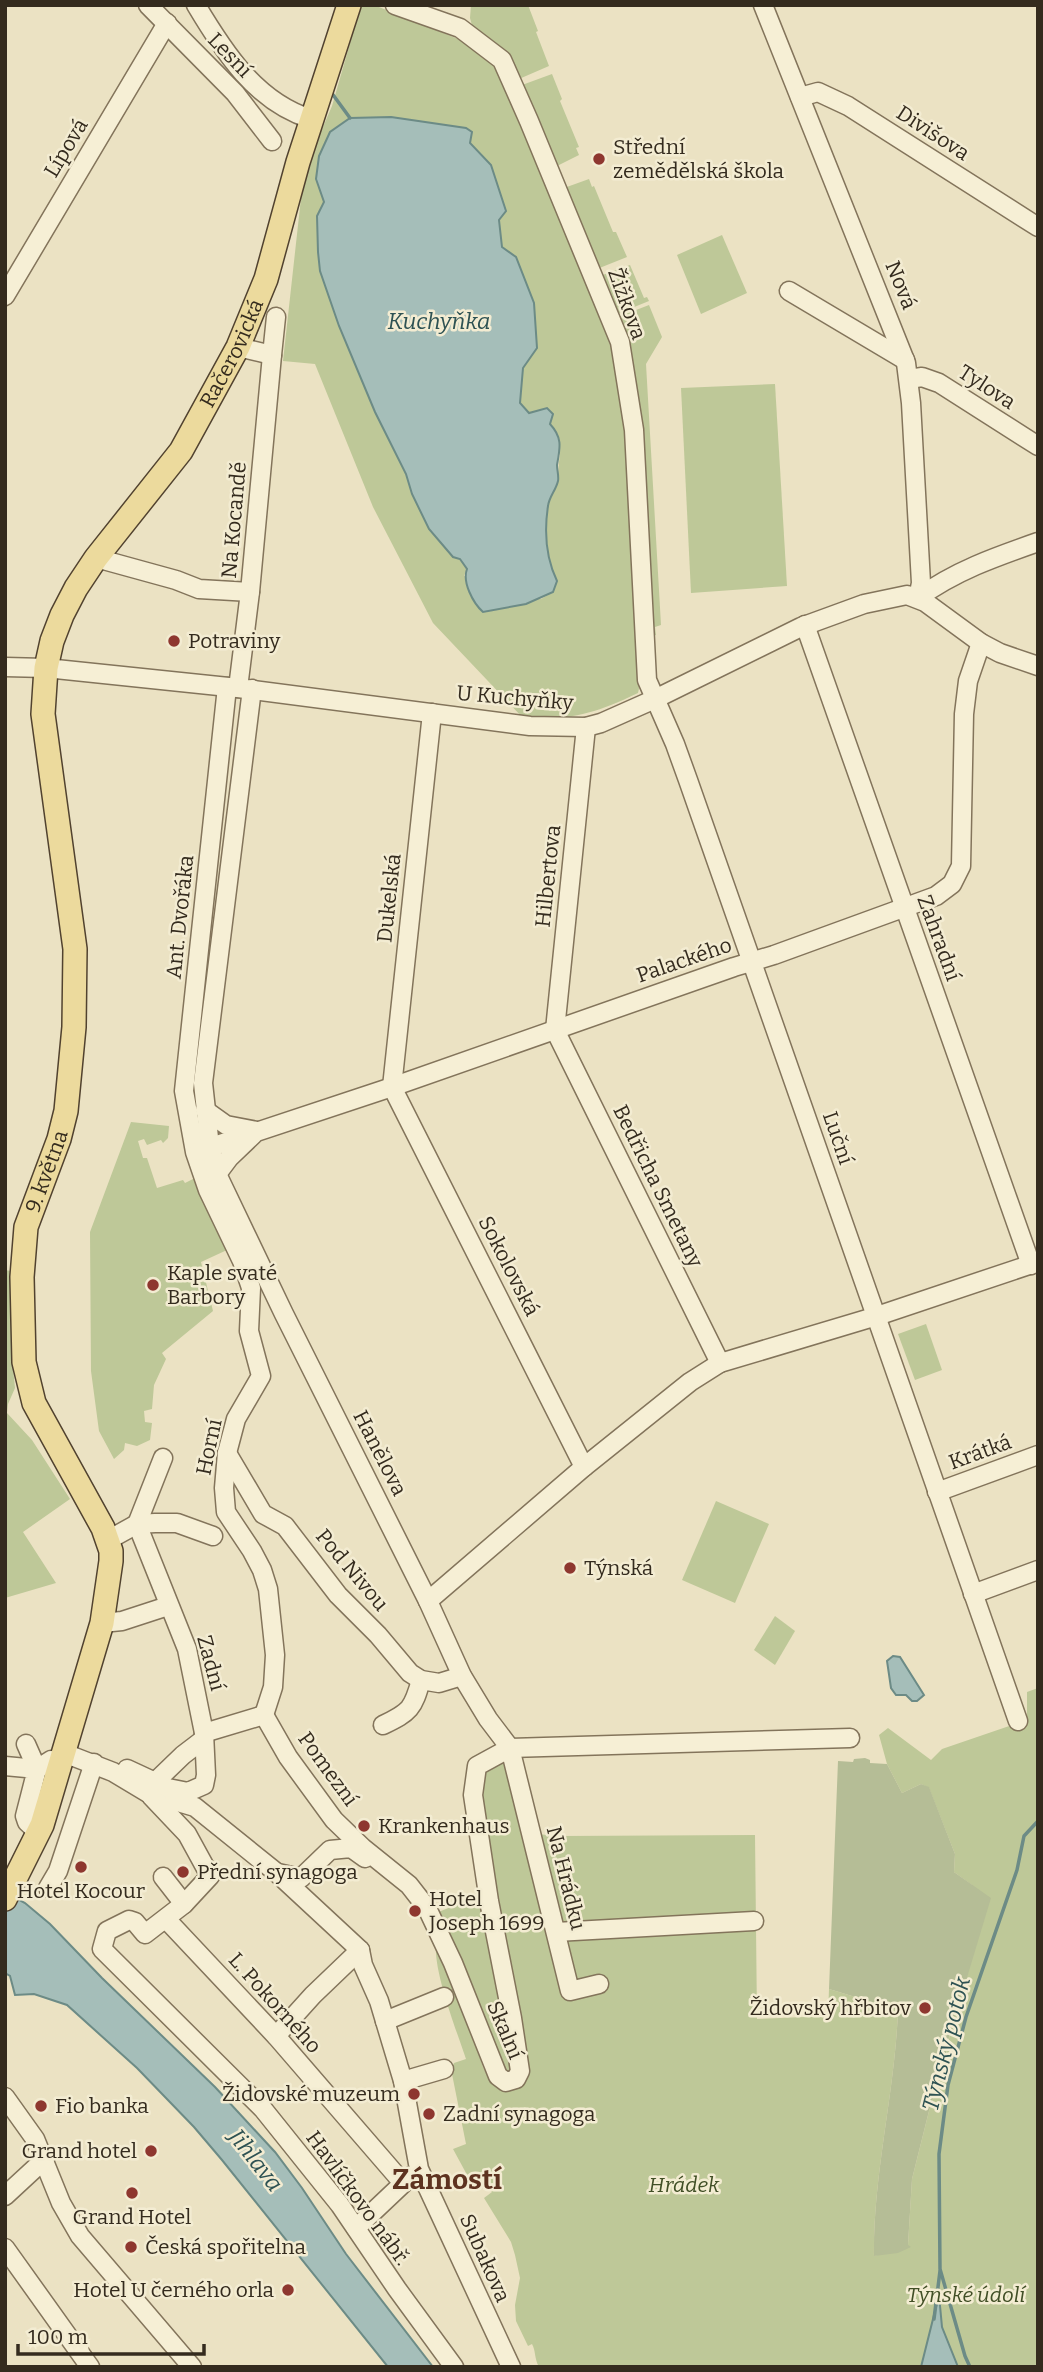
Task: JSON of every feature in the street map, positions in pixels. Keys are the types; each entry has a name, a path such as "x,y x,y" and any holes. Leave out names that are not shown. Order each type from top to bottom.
{"main road":[{"name":"Račerovická","path":"46,668 52,641 76,588 96,558 181,451 238,347 266,279 311,119 349,5"},
{"name":"9. května","path":"5,1899 39,1833 53,1761 102,1623 111,1561 108,1540 34,1404 24,1362 22,1277 26,1227 59,1139 66,1111 74,1027 75,949 43,714 46,668"}],"street":[{"name":"Lesní","path":"148,5 218,74 272,141"},
{"path":"196,5 229,58 260,90 298,115 311,119"},
{"name":"Žižkova","path":"395,5 460,28 502,60 620,342 634,430 644,661 646,681 655,699"},
{"name":"Nová","path":"763,5 905,360 909,379 921,583 918,598"},
{"name":"Lípová","path":"5,296 167,23"},
{"path":"218,74 229,58"},
{"name":"Divišova","path":"800,97 818,92 838,101 1038,227"},
{"path":"789,291 905,360"},
{"name":"Na Kocandě","path":"239,688 276,317"},
{"path":"238,347 272,355"},
{"name":"Tylova","path":"909,379 922,377 939,383 1038,446"},
{"path":"1038,542 964,569 918,598 981,643 1000,653 1038,666"},
{"path":"96,558 199,589 250,592"},
{"name":"U Kuchyňky","path":"5,667 46,668 239,688 530,726 586,727 655,699 805,625 845,610 897,596 918,598"},
{"name":"Zahradní","path":"805,625 904,908 1035,1264"},
{"name":"Palackého","path":"202,1149 392,1087 936,896 952,884 961,866 964,714 968,681 981,643"},
{"name":"Ant. Dvořáka","path":"202,1149 205,1110 203,1083 239,688"},
{"name":"Ant. Dvořáka","path":"202,1149 189,1127 184,1091 239,688"},
{"name":"Luční","path":"655,699 688,780 1018,1721"},
{"name":"Dukelská","path":"392,1087 432,713"},
{"name":"Hilbertova","path":"555,1030 586,727"},
{"name":"Bedřicha Smetany","path":"555,1030 720,1363"},
{"name":"Sokolovská","path":"392,1087 584,1467"},
{"path":"205,1110 226,1125 257,1131"},
{"path":"218,1174 229,1158 257,1131"},
{"name":"Hanělova","path":"202,1149 218,1174 463,1676 488,1719 510,1748"},
{"name":"Horní","path":"202,1149 208,1190 242,1261 251,1288 249,1331 261,1376 236,1419 227,1453 223,1488 226,1512 262,1570 271,1609 275,1655 273,1686 264,1715"},
{"path":"428,1601 584,1467 690,1382 720,1363 877,1316 1035,1264"},
{"name":"Pod Nivou","path":"227,1453 263,1514 285,1526 338,1595 410,1672 421,1679"},
{"name":"Krátká","path":"937,1492 1038,1455"},
{"path":"137,1524 163,1458"},
{"path":"108,1540 137,1524 177,1523 213,1536"},
{"name":"Zadní","path":"137,1524 187,1649 204,1736 204,1784 188,1792 152,1788"},
{"path":"973,1594 1038,1570"},
{"path":"102,1623 168,1606"},
{"path":"383,1725 408,1713 416,1700 421,1679 439,1683 463,1676"},
{"path":"152,1788 204,1736 264,1715"},
{"name":"Pomezní","path":"264,1715 288,1757 334,1819 363,1848 409,1885"},
{"path":"510,1748 850,1738"},
{"path":"26,1744 53,1761"},
{"name":"Skalní","path":"277,1873 301,1878 330,1850 351,1848 401,1888 409,1885 427,1908 498,2076 506,2082 516,2079 520,2071 512,2018 489,1902 473,1795 477,1766 510,1748"},
{"name":"Na Hrádku","path":"510,1748 570,1991 599,1983"},
{"path":"5,1766 53,1761 116,1764 152,1788 195,1807 277,1873 360,1950 313,1994 276,2036"},
{"path":"48,1888 58,1871 96,1765"},
{"path":"152,1788 187,1834 210,1875 184,1904 166,1919"},
{"path":"163,1877 184,1904"},
{"name":"L. Pokorného","path":"166,1919 276,2036 403,2183"},
{"name":"Havlíčkovo nábř.","path":"166,1919 145,1934 135,1922 129,1920 107,1931 102,1950 263,2109 356,2228 454,2367"},
{"path":"556,1932 754,1921"},
{"name":"Subakova","path":"360,1950 363,1965 379,2001 403,2081 419,2169 511,2367"},
{"path":"385,2021 444,1997"},
{"path":"403,2081 444,2069"},
{"path":"5,2097 35,2139 61,2203 80,2236 192,2367"},
{"path":"5,2196 45,2159"},
{"path":"356,2228 419,2169"},
{"path":"5,2248 90,2367"}],"green space":[{"path":"361,5 374,5 468,43 483,53 499,71 606,326 615,355 626,422 640,684 638,693 608,706 569,717 523,718 433,623 373,507 315,364 283,361 304,171 332,106","holes":["350,118 470,143 491,165 502,247 516,257 537,348 523,368 520,403 560,455 557,483 548,504 545,523 548,553 557,581 553,592 541,599 464,576 467,569 412,494 406,474 339,326 320,271 317,216 324,202 319,156 330,133"]},
{"path":"471,5 528,5 549,66 519,79 473,29"},
{"path":"552,74 579,147 576,148 579,155 555,167 522,85"},
{"path":"589,179 627,257 597,269 564,188"},
{"path":"722,235 747,293 701,314 677,255"},
{"path":"630,265 644,298 647,297 649,301 617,314 600,276"},
{"path":"649,305 662,337 646,364 661,625 655,627 656,635 652,636 618,317"},
{"path":"775,384 787,586 691,593 681,388"},
{"path":"131,1122 169,1126 168,1138 163,1143 161,1140 147,1145 144,1139 138,1141 157,1188 183,1180 185,1183 195,1178 227,1250 201,1262 213,1311 162,1353 166,1359 154,1385 152,1409 144,1411 145,1422 152,1423 150,1440 137,1446 125,1443 124,1450 114,1459 99,1431 91,1371 90,1232"},
{"path":"5,1270 11,1271 11,1348 15,1388 7,1413 32,1440 70,1499 23,1532 56,1583 5,1598"},
{"path":"926,1324 942,1370 915,1380 898,1334"},
{"path":"716,1501 769,1524 735,1603 682,1580"},
{"path":"775,1616 795,1631 775,1665 754,1650"},
{"name":"Hrádek","path":"1038,1688 1038,2367 539,2367 532,2344 528,2346 516,2321 515,2305 520,2278 511,2242 484,2198 492,2192 483,2179 472,2184 453,2149 466,2144 451,2069 454,2063 466,2059 442,1986 436,1946 443,1954 491,2083 502,2091 518,2084 478,1798 481,1772 500,1760 506,1766 524,1833 560,1836 755,1835 757,2019 828,2016 829,1989 898,2010 877,2194 874,2256 908,2245 912,2179 929,2111 946,2059 972,1885 954,1872 955,1854 929,1788 921,1784 902,1793 887,1764 879,1735 888,1728 931,1760 942,1749 1027,1720 1027,1692"},
{"name":"Židovský hřbitov","path":"854,1759 870,1760 870,1763 887,1764 902,1793 921,1784 929,1787 955,1854 954,1872 991,1898 947,2044 946,2059 929,2111 912,2179 908,2245 911,2247 898,2253 874,2256 877,2194 898,2010 829,1989 838,1761 853,1762"},
{"path":"481,1895 515,2073 505,2077 436,1913"}],"water":[{"name":"Kuchyňka","path":"391,117 466,128 472,132 470,143 491,165 506,211 499,220 502,247 516,257 534,303 537,348 523,368 520,403 529,413 547,408 553,414 550,424 559,439 558,481 549,503 546,525 548,554 557,581 553,592 526,604 483,612 469,592 467,569 429,529 412,494 406,474 375,412 339,326 320,271 317,216 324,202 316,179 319,156 330,132 350,118"},
{"path":"893,1656 900,1657 924,1695 917,1701 912,1701 906,1695 896,1695 891,1688 887,1661"},
{"name":"Jihlava","path":"5,1892 25,1903 50,1924 215,2087 275,2152 346,2254 433,2367 388,2367 222,2160 137,2068 67,2005 34,1994 15,1995 10,1976 5,1973"},
{"path":"939,2295 942,2327 958,2367 921,2367"}],"waterway":[{"path":"331,92 350,118"},
{"name":"Týnský potok","path":"970,2367 940,2269 939,2154 948,2085 966,2017 1017,1870 1024,1836 1038,1821"},
{"path":"934,2319 940,2271"}],"place":[{"name":"Střední zemědělská škola","path":"599,159"},
{"name":"Potraviny","path":"174,641"},
{"name":"Kaple svaté Barbory","path":"153,1285"},
{"name":"Týnská","path":"570,1568"},
{"name":"Krankenhaus","path":"364,1826"},
{"name":"Hotel Kocour","path":"81,1867"},
{"name":"Přední synagoga","path":"183,1872"},
{"name":"Hotel Joseph 1699","path":"415,1911"},
{"name":"Židovský hřbitov","path":"925,2008"},
{"name":"Židovské muzeum","path":"414,2094"},
{"name":"Fio banka","path":"41,2106"},
{"name":"Zadní synagoga","path":"429,2114"},
{"name":"Grand hotel","path":"151,2151"},
{"name":"Grand Hotel","path":"132,2193"},
{"name":"Česká spořitelna","path":"131,2247"},
{"name":"Hotel U černého orla","path":"288,2290"}],"district":[{"name":"Zámostí","path":"447,2179"}],"park label":[{"name":"Týnské údolí","path":"966,2295"}]}
